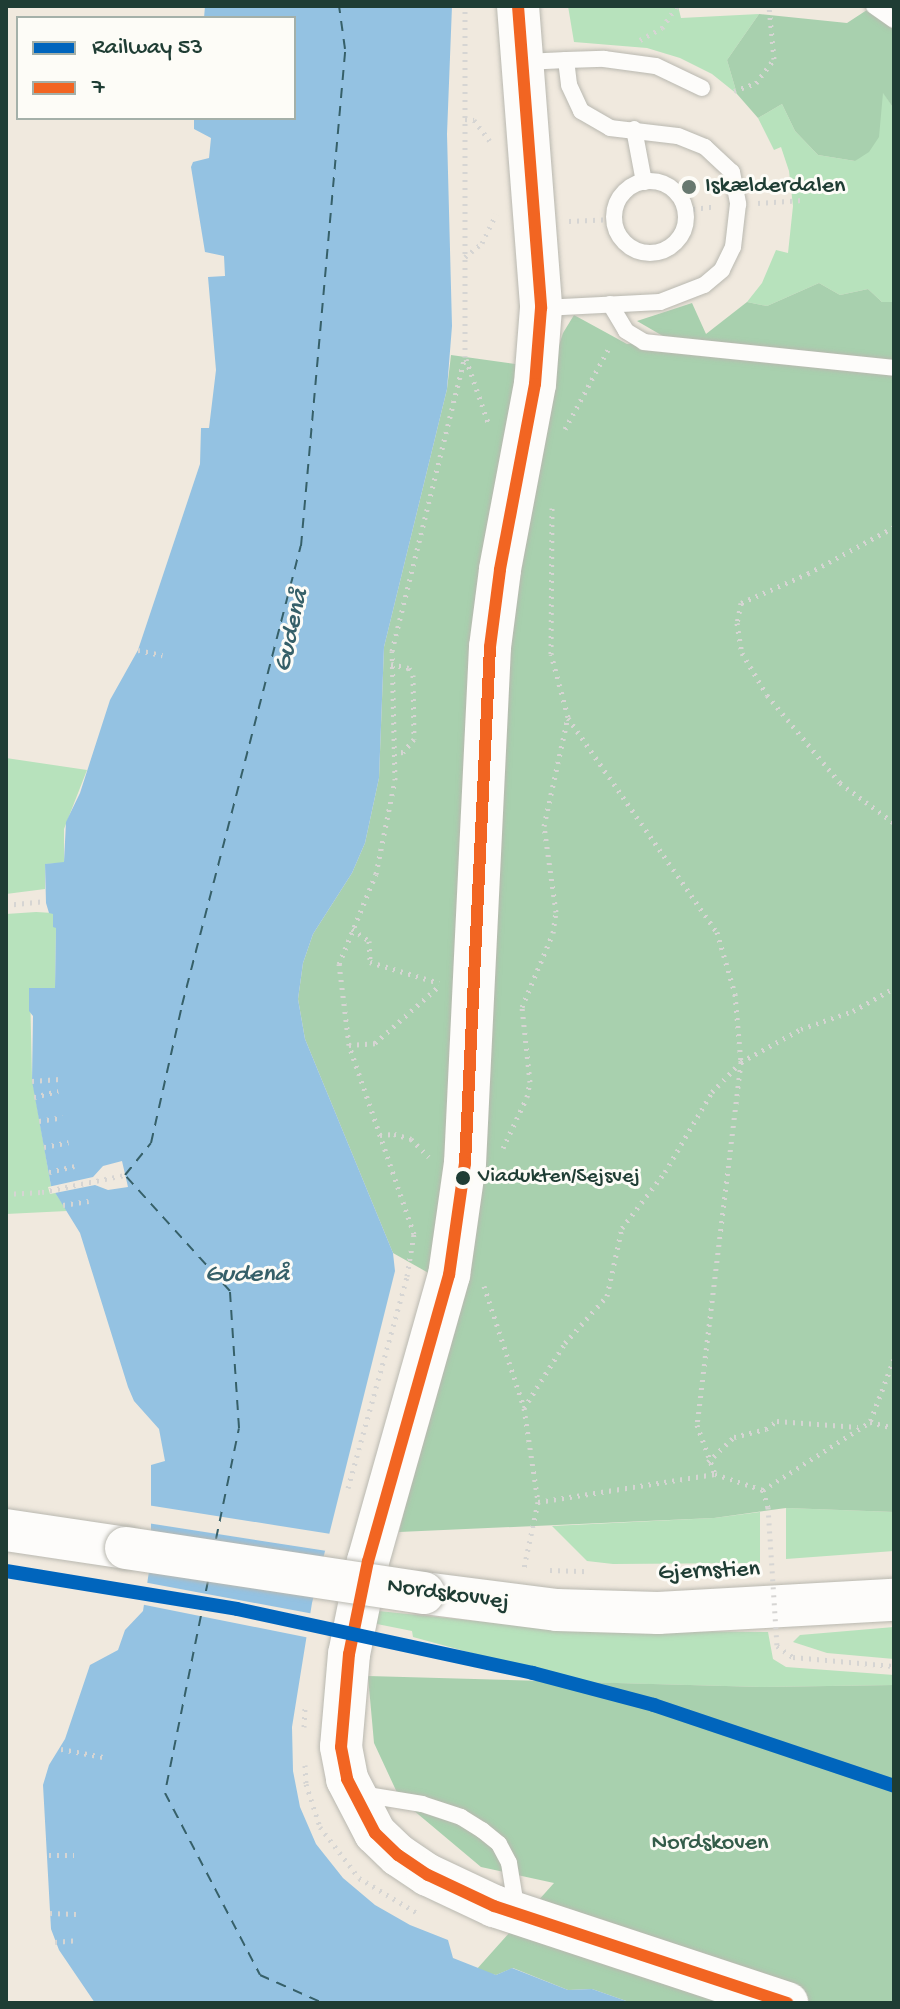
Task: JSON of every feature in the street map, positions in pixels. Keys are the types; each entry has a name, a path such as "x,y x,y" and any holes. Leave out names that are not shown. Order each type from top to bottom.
{"street":[{"path":"518,6 525,62 541,308 535,384 510,510 490,647 458,989 465,1163 449,1275 368,1561 349,1654 341,1747 347,1779 375,1833 398,1855 452,1888 517,1913 787,2003"},
{"name":"Nordskovvej","path":"6,1530 557,1610 658,1613 894,1600"}],"lane":[{"path":"874,6 894,20"},
{"path":"541,308 660,302 704,285 722,270 733,247 738,221 732,172 719,158 678,136 610,128 581,111 569,85 566,60"},
{"path":"525,62 625,60 656,66 702,88"},
{"path":"634,129 644,182"},
{"path":"644,182 662,183 683,201 685,228 675,243 660,252 633,249 620,236 614,219 622,195 644,182"},
{"path":"610,304 626,331 644,342 687,349 894,368"},
{"path":"355,1793 422,1804 461,1817 482,1830 499,1844 509,1863 517,1913"}],"path":[{"path":"344,1501 407,1276 414,1234 349,1045 339,964 376,874 395,780 391,664 465,357 465,6"},
{"path":"625,60 625,42 655,33 677,6"},
{"path":"734,91 756,83 774,59 769,6"},
{"path":"465,119 474,120 488,133 493,151"},
{"path":"465,258 482,243 496,214 496,198"},
{"path":"536,221 614,219"},
{"path":"563,432 622,324"},
{"path":"552,505 551,654 568,717 717,932 735,994 741,1062 701,1372 697,1425 708,1462 715,1474"},
{"path":"894,527 809,573 741,603 737,623 742,653 767,695 840,783 894,823"},
{"path":"138,650 162,655"},
{"path":"391,664 409,668 413,675 414,739 403,752 395,753"},
{"path":"499,1158 527,1097 530,1082 522,1007 553,933 556,912 544,826 568,717"},
{"path":"6,905 46,901"},
{"path":"352,929 369,941 370,962 458,989"},
{"path":"524,1408 565,1343 607,1296 622,1228 665,1172 712,1092 741,1062 801,1029 853,1011 894,988"},
{"path":"349,1045 375,1043 458,989"},
{"path":"32,1081 60,1079"},
{"path":"34,1097 58,1091"},
{"path":"39,1121 63,1117"},
{"path":"44,1147 69,1142"},
{"path":"49,1172 74,1166"},
{"path":"6,1194 42,1192 125,1175"},
{"path":"63,1205 89,1201"},
{"path":"505,1345 524,1408 538,1502 524,1568 599,1572"},
{"path":"870,1422 894,1359"},
{"path":"708,1462 734,1437 766,1429 777,1421 858,1427"},
{"path":"763,1490 858,1427 870,1422 894,1428"},
{"path":"538,1502 715,1474 763,1490"},
{"path":"763,1490 768,1507 777,1646 793,1657 894,1666"},
{"name":"Gjernstien","path":"763,1571 778,1570"},
{"path":"304,1730 306,1701"},
{"path":"61,1749 103,1757"},
{"path":"305,1757 306,1784 320,1827 359,1878 410,1911 425,1916"},
{"path":"49,1855 74,1855"},
{"path":"50,1913 76,1914"},
{"path":"55,1942 76,1940"}],"green space":[{"path":"568,6 678,6 681,18 759,14 727,60 737,94 712,74 680,58 647,48 574,42"},
{"path":"873,6 894,6 894,109 883,93 879,137 869,152 855,161 818,155 795,131 782,104 758,118 737,94 727,60 759,14 847,23"},
{"path":"883,92 894,109 894,302 882,302 868,289 840,295 819,283 767,306 747,302 762,283 776,250 788,253 793,206 789,171 781,147 774,150 758,118 782,104 795,131 818,155 855,161"},
{"path":"819,283 840,295 868,289 882,302 894,302 894,1512 786,1508 714,1518 399,1532 457,1289 393,1253 305,1039 298,999 303,963 313,934 352,873 365,843 379,778 384,647 447,389 451,355 551,369 563,333 574,315 627,344 668,339 637,321 692,303 706,334 747,302 767,306"},
{"path":"6,758 87,770 64,829 64,863 45,864 45,889 6,894"},
{"path":"53,913 56,928 55,988 30,988 32,1078 51,1186 67,1211 6,1214 6,914"},
{"path":"786,1508 894,1512 894,1551 786,1559"},
{"path":"760,1512 760,1563 613,1564 587,1561 552,1526 714,1518"},
{"path":"369,1610 562,1630 768,1632 773,1659 786,1667 894,1675 894,1685 762,1687 577,1682 413,1637 412,1631 362,1621"},
{"path":"894,1627 894,1659 827,1653 793,1642 800,1635"},
{"name":"Nordskoven","path":"368,1676 762,1687 894,1685 894,2003 632,2003 592,1989 568,1990 513,1968 496,1975 476,1970 554,1883 481,1867 400,1799 374,1743"}],"water":[{"name":"Gudenå","path":"205,6 452,6 447,134 452,326 447,389 384,647 379,778 365,843 352,873 313,934 303,963 298,999 305,1039 393,1253 395,1271 312,1603 292,1727 293,1771 300,1807 316,1844 343,1878 375,1905 410,1925 448,1940 453,1958 496,1975 512,1968 568,1990 592,1989 632,2003 95,2003 59,1950 51,1929 43,1785 49,1765 65,1739 90,1665 118,1650 125,1630 143,1611 151,1558 151,1465 165,1461 159,1429 134,1401 128,1387 80,1233 51,1186 32,1081 33,1016 29,1011 29,988 55,988 56,928 53,927 53,914 49,913 46,903 45,864 64,862 66,822 80,793 110,700 138,650 200,464 201,428 209,428 216,370 208,277 225,276 224,256 205,252 191,167 193,162 209,158 211,138 194,129 194,120 296,120 296,16 204,16"}],"pier":[{"path":"122,1161 128,1187 108,1190 95,1185 50,1194 48,1187 93,1177 103,1166"},
{"path":"147,1505 331,1534 327,1551 147,1523"},
{"path":"143,1582 314,1614 310,1638 140,1604"}],"ferry route":[{"path":"216,1539 239,1428 230,1291 125,1175 151,1143 182,1005 301,546 345,49 339,6"},
{"path":"208,1581 165,1793 260,1975 323,2003"}],"rail line":[{"name":"53","path":"6,1571 237,1609 533,1673 654,1705 894,1786"}],"transit line":[{"name":"7","path":"518,6 541,308 535,384 500,570 490,647 465,1163 449,1275 368,1561 349,1654 341,1747 347,1779 375,1833 398,1855 428,1875 494,1906 787,2003"}],"place":[{"name":"Iskælderdalen","path":"689,187"},
{"name":"Viadukten/Sejsvej","path":"463,1178"}]}
